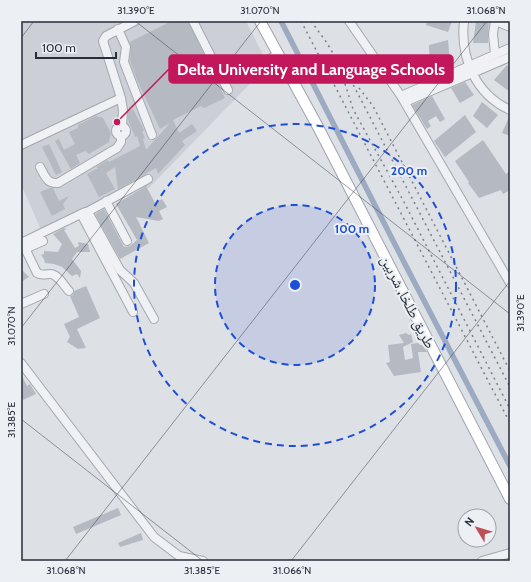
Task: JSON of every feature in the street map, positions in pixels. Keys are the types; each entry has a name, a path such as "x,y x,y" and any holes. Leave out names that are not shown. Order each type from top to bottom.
{"main road":[{"name":"طريق طلخا, شربين","path":"260,21 279,54 510,499"}],"street":[{"path":"40,167 48,181 53,183 58,182 117,148 122,142 121,136 125,131 122,126 124,110 122,98 103,43 104,37 135,21"},
{"path":"193,21 228,90"},
{"path":"349,21 403,99 510,283"},
{"path":"355,30 358,21"},
{"path":"464,21 463,43 470,70 487,94 510,110"},
{"path":"495,54 493,34 495,21 510,27"},
{"path":"118,30 126,47 124,62 152,135"},
{"path":"470,70 495,54 510,48"},
{"path":"220,74 244,62 248,62 255,66 279,54"},
{"path":"403,99 470,70 510,57"},
{"path":"21,145 122,98"},
{"path":"23,245 148,179"},
{"path":"106,202 127,241"},
{"path":"84,213 133,312"},
{"path":"84,213 90,214 120,270 134,283 154,319"},
{"path":"23,245 43,241"},
{"path":"23,245 37,273 42,275 55,275 69,291"},
{"path":"21,304 44,294"},
{"path":"21,363 154,537 179,556 202,561"},
{"path":"482,561 510,553"}],"shaded area":[{"path":"21,21 246,21 268,65 149,188 136,185 41,230 21,184"}],"building":[{"path":"172,21 188,21 225,98 204,108 201,106 173,120 179,133 192,124 197,131 182,141 185,145 158,174 156,168 118,189 115,167 106,173 115,189 99,197 87,174 108,160 109,162 140,146 137,136 135,137 128,120 128,111 133,109 144,130 142,132 145,138 143,139 146,150 170,123 160,129 137,80 130,61 130,42"},
{"path":"427,21 452,21 448,32 426,25"},
{"path":"476,21 489,21 488,43 473,43"},
{"path":"448,40 450,63 430,66 429,45"},
{"path":"507,65 510,68 510,92 494,80"},
{"path":"465,82 474,95 460,103 451,88"},
{"path":"432,96 445,119 440,122 436,116 428,121 431,126 427,129 412,105"},
{"path":"482,102 498,115 487,128 473,116"},
{"path":"465,115 476,132 445,157 434,141"},
{"path":"510,115 510,136 502,133"},
{"path":"96,116 103,118 111,133 109,142 89,154 85,151 76,155 80,163 71,169 55,141 59,139 64,150 75,144 69,132 78,128 78,125"},
{"path":"483,140 506,174 510,171 510,190 503,194 501,190 479,198 455,161"},
{"path":"49,144 62,172 56,175 42,147"},
{"path":"146,186 155,203 162,199 167,207 159,211 163,219 159,221 136,217 149,243 120,259 95,214 104,209 124,247 130,246 137,240 116,204"},
{"path":"53,188 59,201 69,196 63,204 65,209 52,216 40,192"},
{"path":"64,228 67,229 64,230 75,248 79,246 78,242 88,244 90,252 77,252 72,259 81,271 80,278 77,274 72,276 62,267 45,263 41,255 44,254 44,251 58,252 62,244 53,234"},
{"path":"21,269 29,277 21,282"},
{"path":"86,286 100,318 77,329 86,348 78,349 67,342 70,337 64,324 79,317 70,296 73,295 74,291"},
{"path":"406,333 409,335 411,334 413,342 403,347 405,360 413,358 411,344 418,343 423,345 427,352 418,352 421,372 394,376 386,363 390,362 388,345 404,343 399,335"},
{"path":"21,374 27,386 30,384 36,394 23,400 21,395"},
{"path":"118,508 121,515 76,534 73,527"},
{"path":"141,533 143,540 120,547 118,543"}],"waterway":[{"path":"281,21 510,466"}],"railway":[{"path":"301,21 510,423"},
{"path":"311,21 327,43 338,62 353,109 404,202 510,409"},
{"path":"345,69 510,387"},
{"path":"359,88 373,106 510,371"}],"place":[{"name":"Delta University and Language Schools","path":"117,122"}]}
